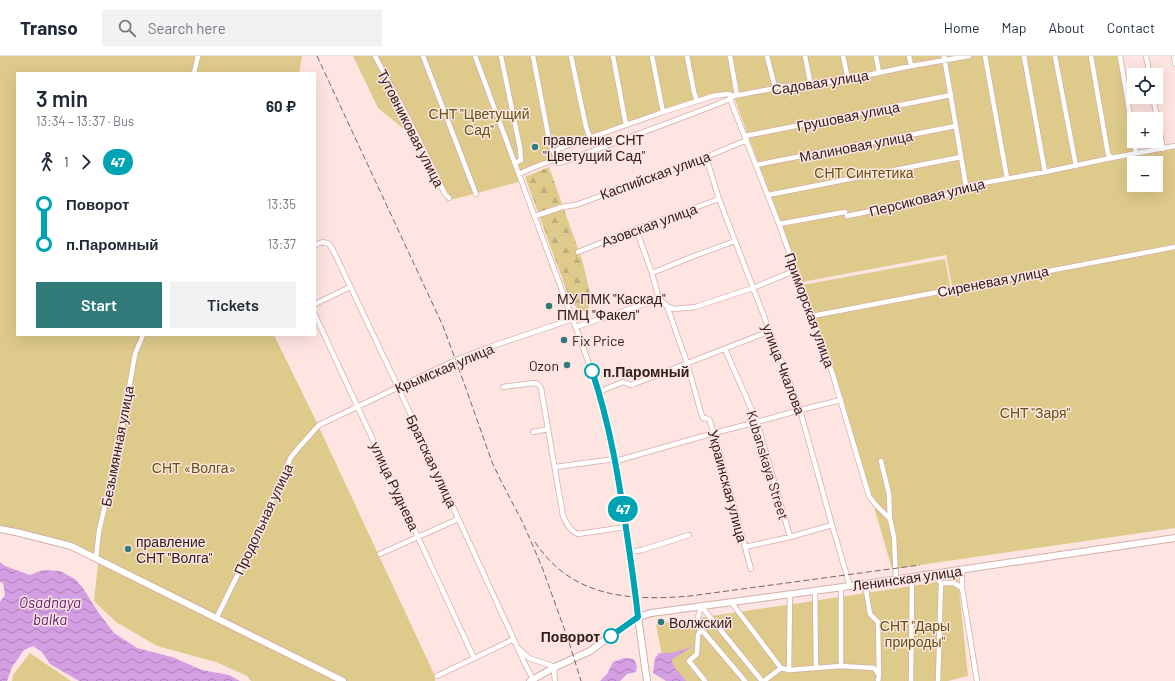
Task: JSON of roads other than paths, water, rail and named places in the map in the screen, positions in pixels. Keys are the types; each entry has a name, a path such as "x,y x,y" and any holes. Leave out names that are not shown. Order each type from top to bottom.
{"street":[{"path":"194,72 198,56"},
{"name":"Тутовниковая улица","path":"375,56 408,118 445,194 449,198"},
{"path":"423,56 476,194"},
{"path":"475,56 576,327 598,392 616,460 647,681"},
{"path":"501,56 520,148 521,160 515,162"},
{"path":"534,56 548,134 555,158 554,161 557,163 695,113 736,96"},
{"path":"571,56 586,127 590,138"},
{"path":"613,56 626,125"},
{"path":"652,56 663,112"},
{"path":"687,56 697,101"},
{"name":"Приморская улица","path":"730,56 736,96 746,138 796,270 841,400 869,496 890,519"},
{"path":"767,56 775,87"},
{"path":"805,56 811,86"},
{"path":"843,56 848,79"},
{"path":"876,56 879,72"},
{"path":"909,56 911,66"},
{"name":"Садовая улица","path":"736,96 775,87 811,86 944,58 969,56"},
{"path":"985,56 1006,178"},
{"path":"1024,56 1045,172"},
{"path":"1055,56 1076,166"},
{"path":"1091,56 1108,154 1111,158"},
{"path":"1120,56 1129,112"},
{"path":"1146,56 1149,68"},
{"path":"1174,56 1175,64"},
{"path":"944,58 966,186"},
{"path":"519,174 555,158 558,149 697,101 722,94 736,96"},
{"name":"Грушовая улица","path":"746,138 950,95"},
{"path":"1155,104 1163,149"},
{"name":"Малиновая улица","path":"756,165 956,126"},
{"name":"Каспийская улица","path":"535,216 562,207 576,205 706,157 746,138"},
{"name":"Персиковая улица","path":"779,224 846,214 944,196 966,186 1175,146"},
{"path":"1135,148 1136,153"},
{"name":"улица Чкалова","path":"706,157 719,200 800,410 850,586"},
{"path":"768,195 961,157"},
{"name":"Азовская улица","path":"578,252 636,229 719,200"},
{"path":"576,327 659,299 652,273 636,229"},
{"path":"652,273 735,241"},
{"name":"Братская улица","path":"316,246 323,242 329,244 398,387 514,639 531,680"},
{"name":"Сиреневая улица","path":"812,316 1175,247"},
{"path":"667,306 674,309 695,308 753,288 796,270"},
{"path":"316,304 350,287"},
{"name":"Украинская улица","path":"659,299 667,306 687,363 703,418 709,418 751,569"},
{"name":"улица Руднева","path":"316,317 474,658"},
{"name":"Крымская улица","path":"319,425 456,360 573,319"},
{"path":"598,392 623,382 631,385 634,384 770,331"},
{"name":"Безымянная улица","path":"96,558 99,531 119,446 135,354 143,336"},
{"name":"Kubanskaya Street","path":"725,349 757,422 790,537"},
{"path":"503,387 534,383 538,384 541,388 563,516 573,532 578,534 626,527"},
{"path":"555,467 616,460 841,400"},
{"name":"Продольная улица","path":"216,618 257,535 291,457 319,425"},
{"path":"533,432 548,429"},
{"path":"881,461 889,494 890,519 894,538 896,579"},
{"path":"380,554 458,519"},
{"path":"745,547 790,537 832,525"},
{"path":"0,529 71,546 343,681"},
{"path":"630,552 642,550 689,535"},
{"name":"Ленинская улица","path":"638,617 651,613 865,584 1175,538"},
{"path":"962,569 962,588 977,681"},
{"path":"932,574 941,583 954,583 962,588"},
{"path":"912,577 912,681"},
{"path":"938,681 941,583"},
{"path":"865,584 870,614 878,622 878,681"},
{"path":"841,587 841,666"},
{"path":"816,590 816,668"},
{"path":"789,670 790,594"},
{"path":"731,602 781,668 789,670 841,666 874,668 879,675"},
{"path":"701,606 763,681 781,668"},
{"path":"701,606 697,621 701,629 745,681"},
{"path":"531,680 590,651 638,617"},
{"path":"701,629 698,635 697,654 689,661 705,681"},
{"path":"437,676 514,639"},
{"path":"518,648 529,658 554,668"},
{"path":"554,668 554,681"}],"water":[{"name":"Osadnaya balka","path":"0,562 5,566 30,575 43,570 60,571 75,579 83,588 98,612 114,633 137,648 172,657 202,670 229,675 240,681 79,681 50,664 42,652 33,646 24,650 12,667 7,681 0,681 0,602 5,595 3,583 0,582"},
{"path":"693,646 671,660 675,668 686,681 666,681 653,673 655,658 659,653 672,653"},
{"path":"624,658 634,659 637,667 636,672 627,674 620,681 600,681 607,674 613,662"}],"railway":[{"path":"317,56 443,326 492,462 523,523 542,567 569,642 581,681"},
{"path":"535,542 550,561 566,575 584,585 604,592 646,598 690,596 920,565"}],"place":[{"name":"правление СНТ \"Цветущий Сад\"","path":"535,147"},
{"name":"МУ ПМК \"Каскад\" ПМЦ \"Факел\"","path":"549,306"},
{"name":"Fix Price","path":"564,340"},
{"name":"Ozon","path":"567,365"},
{"name":"п.Паромный","path":"592,371"},
{"name":"правление СНТ \"Волга\"","path":"128,549"},
{"name":"Волжский","path":"661,622"},
{"name":"Поворот","path":"611,636"}],"park label":[{"name":"СНТ \"Цветущий Сад\"","path":"479,122"},
{"name":"СНТ Синтетика","path":"864,172"},
{"name":"СНТ \"Заря\"","path":"1035,412"},
{"name":"СНТ «Волга»","path":"194,467"},
{"name":"СНТ \"Дары природы\"","path":"915,634"}]}
